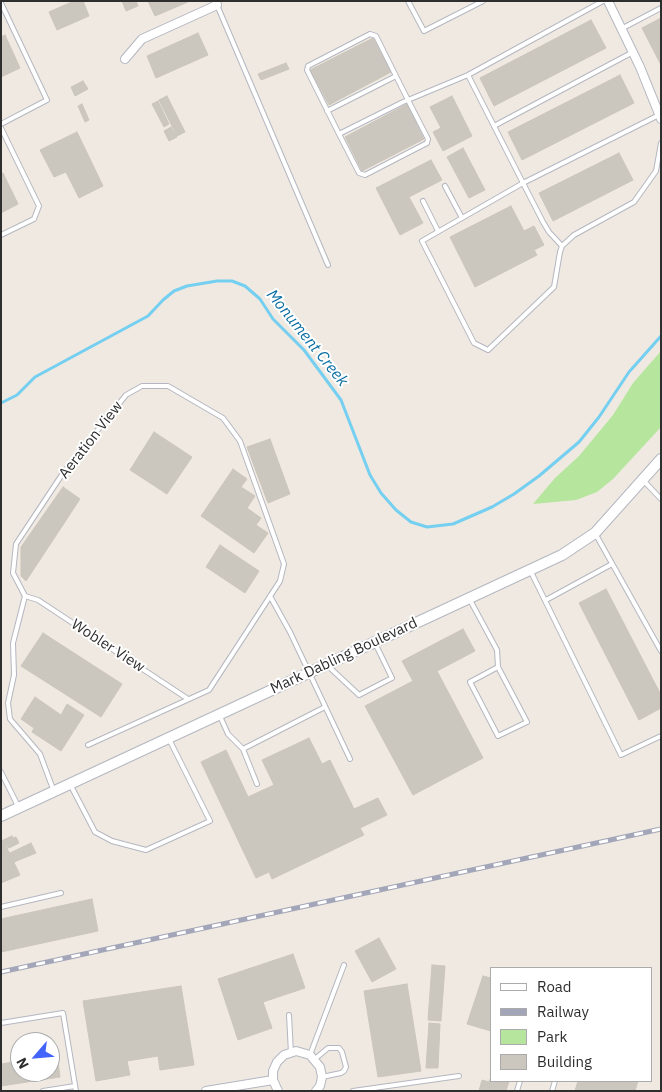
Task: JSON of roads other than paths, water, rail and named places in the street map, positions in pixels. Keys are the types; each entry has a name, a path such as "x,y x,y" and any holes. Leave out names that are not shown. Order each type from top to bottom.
{"street":[{"path":"608,1 633,52 660,117"},
{"path":"125,59 142,39 216,3"},
{"name":"Mark Dabling Boulevard","path":"1,816 562,555 595,533 661,460"},
{"path":"278,1091 272,1080 277,1062 284,1055 303,1052 313,1057 320,1067 322,1077 320,1086 316,1091"},
{"path":"206,1091 249,1087 272,1080"}],"lane":[{"path":"408,1 424,32 483,1"},
{"path":"339,134 408,100 468,75 603,1"},
{"path":"1,3 47,100 1,124"},
{"path":"216,3 328,265"},
{"path":"621,29 661,8"},
{"path":"370,34 376,36 396,76 428,139 427,143 364,175 359,173 327,111 307,70 308,66 370,34"},
{"path":"494,126 633,52"},
{"path":"468,75 543,222 549,232 562,246"},
{"path":"327,111 396,76"},
{"path":"660,117 523,184 422,241 474,343 488,350 554,287 562,246 574,235 634,202 656,171 661,143"},
{"path":"1,128 39,206 34,219 1,235"},
{"path":"445,186 462,218"},
{"path":"422,202 438,231"},
{"name":"Aeration View","path":"25,596 13,573 16,544 64,473 126,396 142,386 168,386 223,418 240,441 284,564 280,581 209,690 88,745"},
{"path":"642,480 661,498"},
{"path":"595,533 661,651"},
{"path":"546,600 612,564"},
{"path":"530,570 621,755 661,736"},
{"path":"25,596 13,644 14,675 8,703 10,719 40,754 54,791"},
{"name":"Wobler View","path":"25,596 38,600 188,699"},
{"path":"270,596 290,632 350,760"},
{"path":"469,598 497,650 498,667 527,722 498,736 470,682 498,667"},
{"path":"326,665 359,695 392,678 375,642"},
{"path":"243,749 325,707"},
{"path":"220,714 228,734 243,749 257,784"},
{"path":"70,784 95,832 112,842 146,850 210,821 168,738"},
{"path":"1,772 3,781 19,808"},
{"path":"1,907 61,893"},
{"path":"313,1057 344,965"},
{"path":"1,1023 63,1013 76,1089 43,1091"},
{"path":"289,1015 291,1053"},
{"path":"313,1057 328,1048 338,1048 342,1052 346,1068 344,1071 322,1077"},
{"path":"353,1091 459,1076"}],"waterway":[{"name":"Monument Creek","path":"1,403 17,395 35,377 148,316 174,291 187,286 217,281 232,281 245,286 260,299 273,319 304,350 341,400 370,475 381,493 396,510 411,522 427,527 453,524 492,507 539,476 579,442 599,417 629,372 661,336"}],"railway":[{"path":"1,972 661,829"}]}
